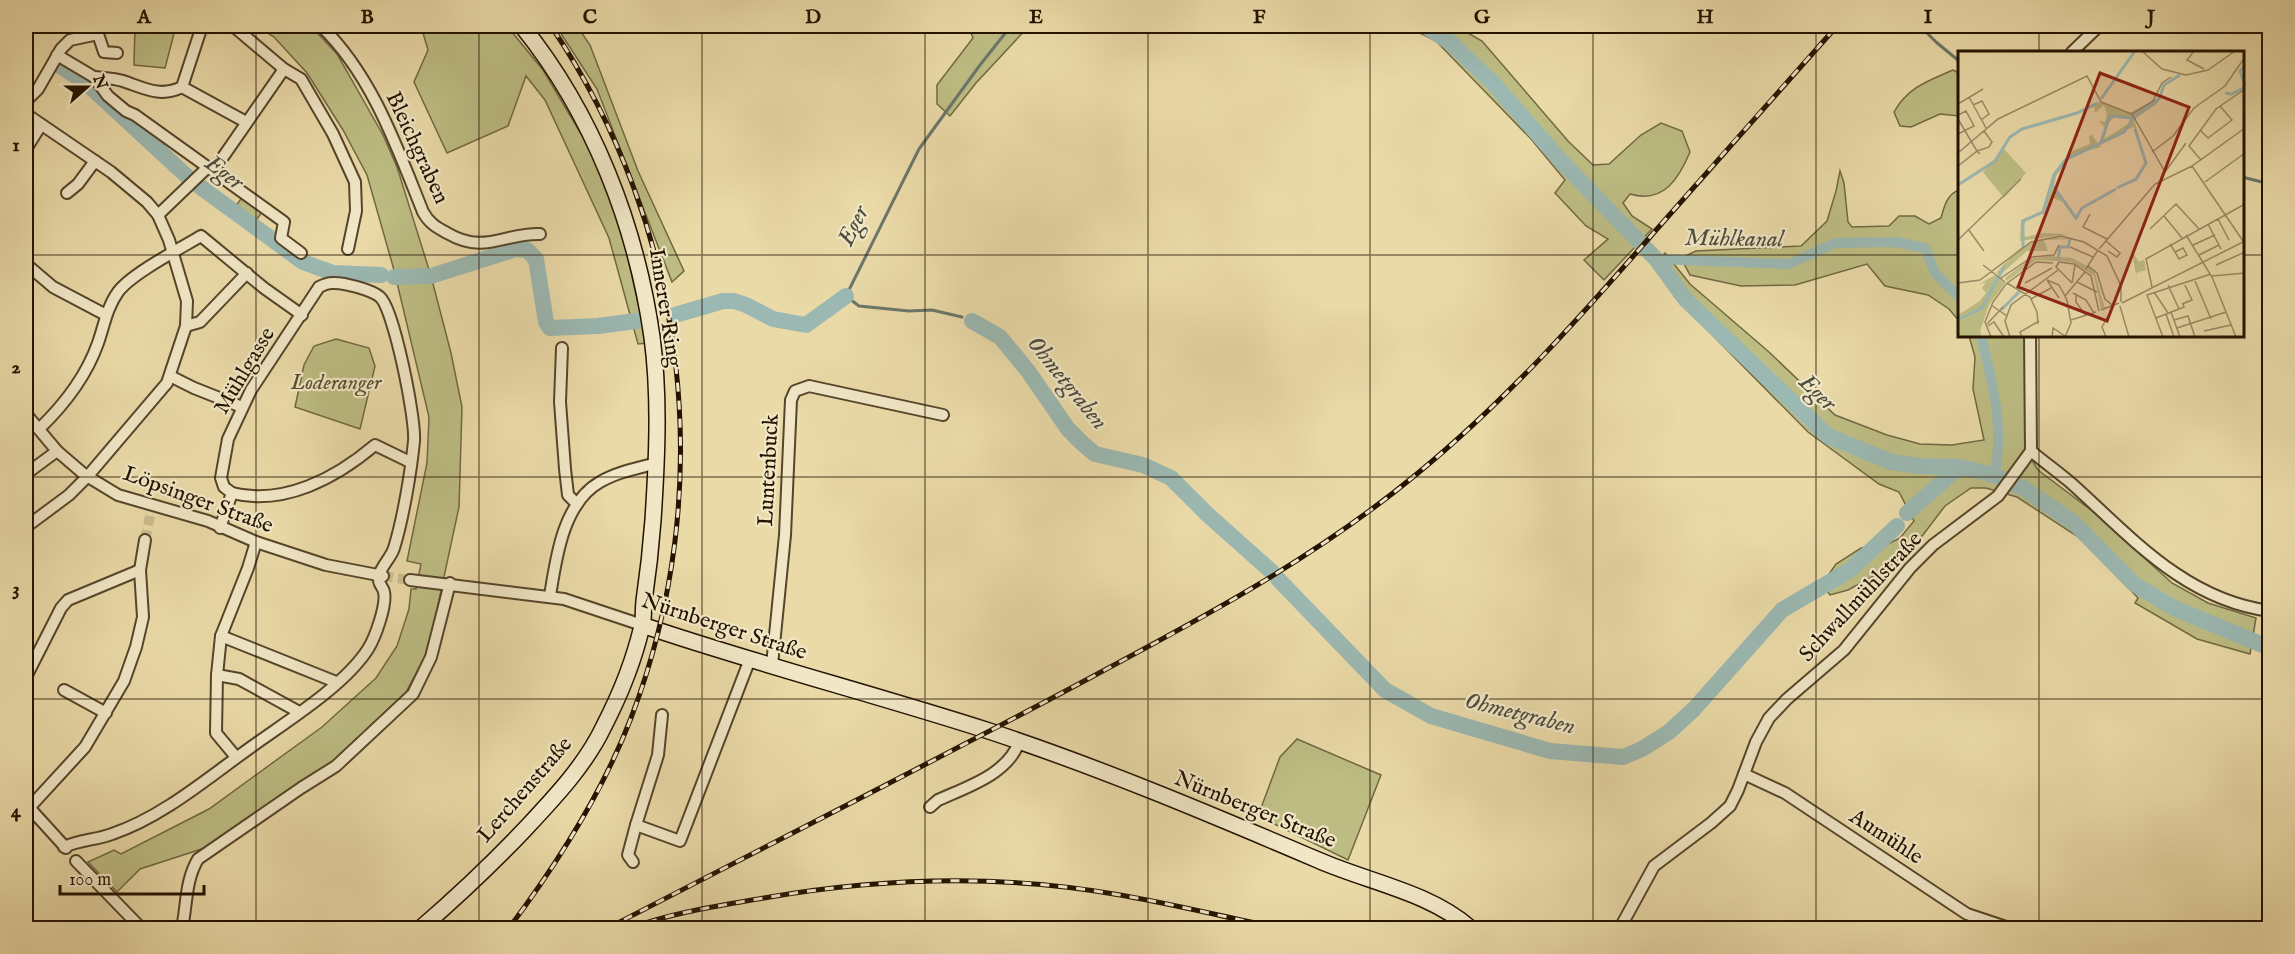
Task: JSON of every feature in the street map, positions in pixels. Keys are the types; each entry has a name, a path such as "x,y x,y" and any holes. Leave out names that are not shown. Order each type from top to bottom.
{"main road":[{"name":"Innerer Ring","path":"522,26 542,50 581,116 599,153 628,228 652,337 657,463 642,624"},
{"name":"Nürnberger Straße","path":"642,624 1019,742 1242,828 1348,873 1409,894 1452,915 1470,928"},
{"name":"Lerchenstraße","path":"421,928 460,895 503,853 571,778 604,728 621,688 642,624"}],"street":[{"path":"57,56 94,77 120,80 153,92 174,91 182,87 202,26"},
{"path":"233,26 284,69 301,79 333,134 355,182 356,211 348,249"},
{"name":"Bleichgraben","path":"321,26 344,51 384,119 429,223 468,243 478,244 540,234"},
{"path":"2073,51 2099,26"},
{"path":"26,101 39,89 57,56 70,40 99,30 104,52 117,53"},
{"path":"158,215 211,169 284,69"},
{"path":"94,77 108,96 126,111 192,155 284,222 281,238 301,253"},
{"path":"182,87 246,122"},
{"path":"26,114 95,161 147,202 158,215 187,301 186,326 167,383 87,477 69,495 26,527"},
{"path":"26,149 41,126"},
{"path":"67,193 78,184 95,161"},
{"path":"39,429 86,373 106,315 118,291 172,253 201,236 302,315"},
{"path":"26,264 52,287 106,315"},
{"path":"186,326 200,322 247,273"},
{"name":"Mühlgasse","path":"232,493 224,487 221,478 228,439 251,390 319,287 334,283 363,288 375,294 380,297 390,315 413,418 414,440 410,462"},
{"path":"2030,338 2031,452 2176,575 2221,599 2270,611"},
{"path":"562,348 560,402 565,470 568,495 577,504"},
{"path":"170,376 243,407"},
{"name":"Luntenbuck","path":"772,665 784,547 791,400 795,391 809,386 942,415"},
{"name":"Löpsinger Straße","path":"26,414 57,451 87,477 151,511 208,521 256,542 326,565 381,576"},
{"path":"145,540 140,570 143,605 140,627 124,681 74,761 27,806 65,848 76,841 87,842 111,835 140,821 212,776 336,682 369,648 384,604 384,591 379,584 394,550 402,517 410,462 375,446 339,472 298,490 270,495 244,496 232,493 220,528"},
{"path":"26,474 57,451"},
{"name":"Schwallmühlstraße","path":"1620,928 1654,866 1711,824 1730,806 1756,742 1769,718 1787,699 1844,650 1910,568 1933,545 1998,496 2031,452"},
{"path":"550,596 567,524 584,494 611,476 657,463"},
{"path":"236,757 216,733 217,675 225,621 248,568 256,542"},
{"path":"26,676 61,608 68,600 140,570"},
{"name":"Nürnberger Straße","path":"410,580 550,596 601,609 642,624"},
{"path":"182,928 191,871 198,859 336,766 413,694 431,657 450,583"},
{"path":"221,636 336,682"},
{"path":"636,825 680,841 699,797 750,659"},
{"path":"217,675 239,680 299,712"},
{"path":"64,690 106,713"},
{"path":"633,862 628,855 658,755 662,714"},
{"path":"930,807 938,800 1001,768 1015,753 1019,742"},
{"name":"Aumühle","path":"1744,774 1785,793 1967,914 2009,928"},
{"path":"76,861 141,928"}],"green space":[{"path":"135,26 176,26 165,68 134,65"},
{"path":"257,26 311,26 337,54 383,135 397,167 431,276 462,407 459,507 426,655 406,692 325,768 211,846 140,869 117,892 88,862 114,850 121,854 209,809 322,727 376,678 397,646 409,609 411,589 416,589 421,564 407,561 427,463 429,417 394,270 367,175 343,130 307,73 274,37"},
{"path":"421,26 507,26 543,70 596,159 619,219 647,343 638,344 609,238 545,100 526,76 508,126 447,153 414,82 428,50"},
{"path":"556,26 577,26 590,45 638,171 684,271 672,282 597,89"},
{"path":"968,26 1029,26 976,83 950,116 937,104 937,85 973,38"},
{"path":"1406,26 1456,26 1482,41 1568,141 1593,165 1609,164 1641,135 1661,123 1682,131 1690,152 1675,179 1661,192 1642,196 1630,194 1623,203 1632,216 1652,229 1604,280 1584,260 1608,239 1586,226 1555,193 1565,180 1531,139 1436,41"},
{"path":"1953,70 1958,72 1958,116 1940,114 1911,127 1900,126 1894,112 1900,103 1919,86"},
{"path":"1840,171 1844,183 1848,222 1852,227 1889,226 1899,216 1915,216 1929,224 1941,218 1949,198 1958,190 1958,320 1949,309 1928,295 1885,286 1867,264 1795,285 1741,286 1690,275 1681,258 1696,251 1801,246 1827,221"},
{"path":"243,196 263,210 254,224 233,210"},
{"path":"1665,253 1690,284 1769,352 1835,415 1887,435 1920,444 1952,445 1984,440 1973,389 1975,357 1970,338 2027,338 2026,451 2038,470 2091,510 2172,583 2208,603 2256,618 2250,654 2197,639 2135,603 2138,598 2086,542 2017,497 1986,488 1971,488 1945,506 1913,548 1883,571 1848,590 1830,595 1822,584 1836,564 1861,548 1888,544 1900,538 1914,521 1899,492 1879,484 1808,432 1674,296 1670,283 1653,265"},
{"name":"Loderanger","path":"336,339 369,348 375,366 360,429 295,407 304,365 314,346"},
{"path":"1297,739 1381,775 1348,860 1258,816 1280,757"}],"waterway":[{"name":"Eger","path":"962,317 932,310 909,311 859,306 846,296 919,149 1011,26"},
{"name":"Eger","path":"1425,26 1451,43 1493,83 1561,161 1656,259 1686,300 1828,436 1891,462 1920,466 1959,467 1994,475 2023,488 2074,523 2134,584 2174,608 2270,648"},
{"path":"1920,26 1958,60"},
{"name":"Eger","path":"60,66 85,82 191,180 303,262 333,273 381,275"},
{"path":"2244,178 2270,184"},
{"path":"232,211 239,210 252,220 253,226"},
{"name":"Mühlkanal","path":"1656,259 1789,264 1835,243 1896,242 1925,248 1935,273 1958,296"},
{"name":"Eger","path":"394,277 431,276 516,249 527,250 536,259 546,322 550,328 598,326 636,321"},
{"name":"Eger","path":"675,315 723,301 734,301 773,319 806,325 846,296"},
{"name":"Ohmetgraben","path":"972,321 1000,337 1028,371 1068,429 1083,444 1095,454 1143,465 1171,478 1207,514 1272,572"},
{"name":"Mühlkanal","path":"1981,338 1993,387 1998,423 1994,475"},
{"name":"Ohmetgraben","path":"1907,513 1959,467"},
{"name":"Ohmetgraben","path":"1278,579 1385,690 1431,716 1550,751 1623,757 1642,749 1669,732 1694,709 1782,610 1850,570 1897,526"}],"tunnel":[{"path":"145,540 150,516"},
{"path":"383,576 410,580"}],"railway":[{"path":"509,928 577,828 606,774 631,718 658,631 675,542 680,452 675,362 660,274 634,188 597,105 551,26"},
{"path":"608,928 944,755 1197,620 1288,566 1376,506 1451,445 1543,356 1837,26"},
{"path":"631,928 697,910 808,891 939,881 1027,883 1114,894 1279,928"}]}
